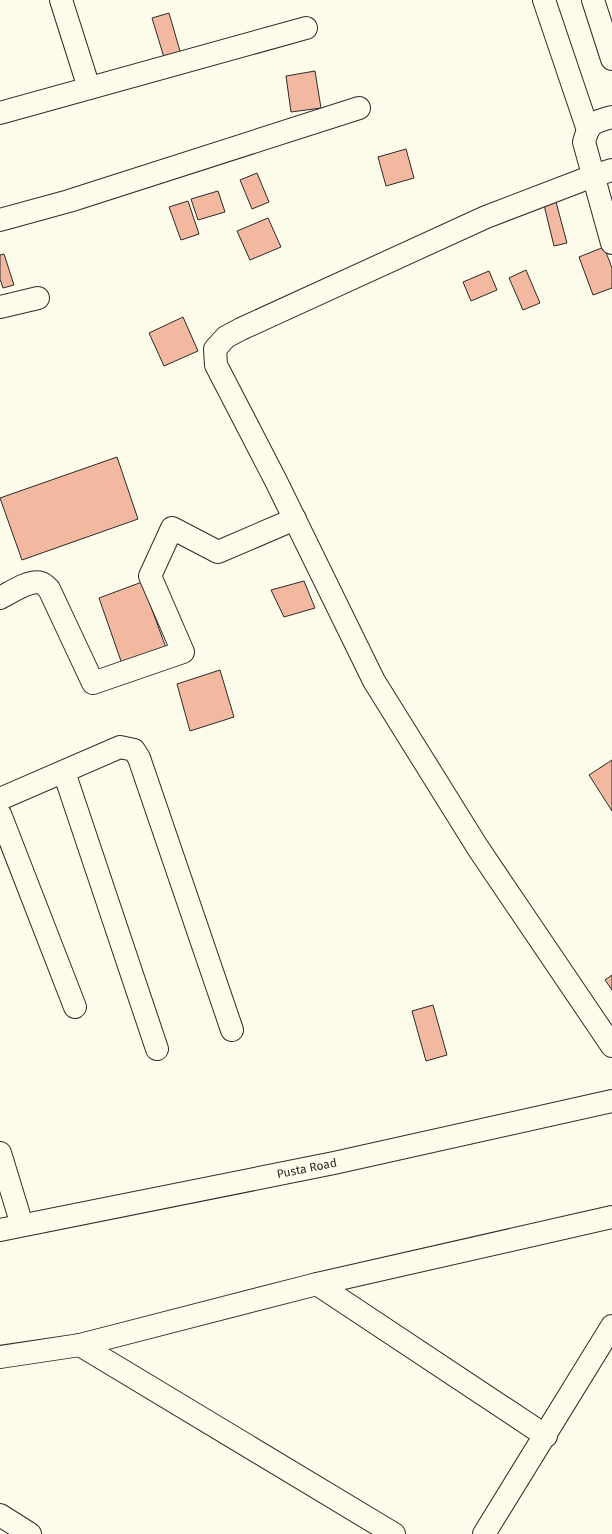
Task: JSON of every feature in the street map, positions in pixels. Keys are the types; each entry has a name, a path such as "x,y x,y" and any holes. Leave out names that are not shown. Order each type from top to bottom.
{"street":[{"path":"61,0 89,88"},
{"path":"544,0 588,130"},
{"path":"593,0 612,59"},
{"path":"0,113 306,28"},
{"path":"0,220 69,201 359,108"},
{"path":"612,117 597,121 588,130 584,142 603,173 612,243"},
{"path":"603,173 486,217 405,253 241,329 226,337 215,349 216,365 295,519 374,681 478,848 612,1046"},
{"path":"0,307 38,298"},
{"path":"0,598 34,582 42,583 49,589 93,683 183,652 150,576 172,528 218,552 295,519"},
{"path":"0,799 120,747 134,750 139,758 232,1030"},
{"path":"64,772 157,1049"},
{"path":"0,814 75,1006"},
{"name":"Pusta Road","path":"0,1230 334,1163 612,1101"},
{"path":"0,1153 22,1225"},
{"path":"0,1357 80,1345 317,1284 612,1217"},
{"path":"317,1284 546,1436"},
{"path":"484,1534 546,1436 612,1326"},
{"path":"80,1345 394,1534"},
{"path":"0,1515 30,1534"}],"building":[{"path":"169,13 182,58 166,64 152,18"},
{"path":"315,71 321,108 291,112 286,76"},
{"path":"406,149 414,178 386,186 378,157"},
{"path":"257,173 269,202 252,209 240,180"},
{"path":"218,191 225,212 198,220 191,199"},
{"path":"188,201 199,234 181,240 169,207"},
{"path":"556,202 567,243 554,246 544,205"},
{"path":"268,218 281,247 250,260 237,231"},
{"path":"604,247 612,268 612,288 593,295 579,257"},
{"path":"4,254 14,285 3,288 0,279 0,255"},
{"path":"526,270 540,303 523,310 509,278"},
{"path":"489,271 497,290 471,301 463,282"},
{"path":"183,317 198,351 164,366 149,333"},
{"path":"117,457 138,519 22,560 0,498"},
{"path":"304,581 315,608 284,617 271,590"},
{"path":"142,582 166,648 122,664 99,598"},
{"path":"220,670 234,717 190,731 177,684"},
{"path":"612,760 612,811 589,775"},
{"path":"612,975 612,990 605,980"},
{"path":"433,1005 447,1055 426,1061 412,1011"}]}
